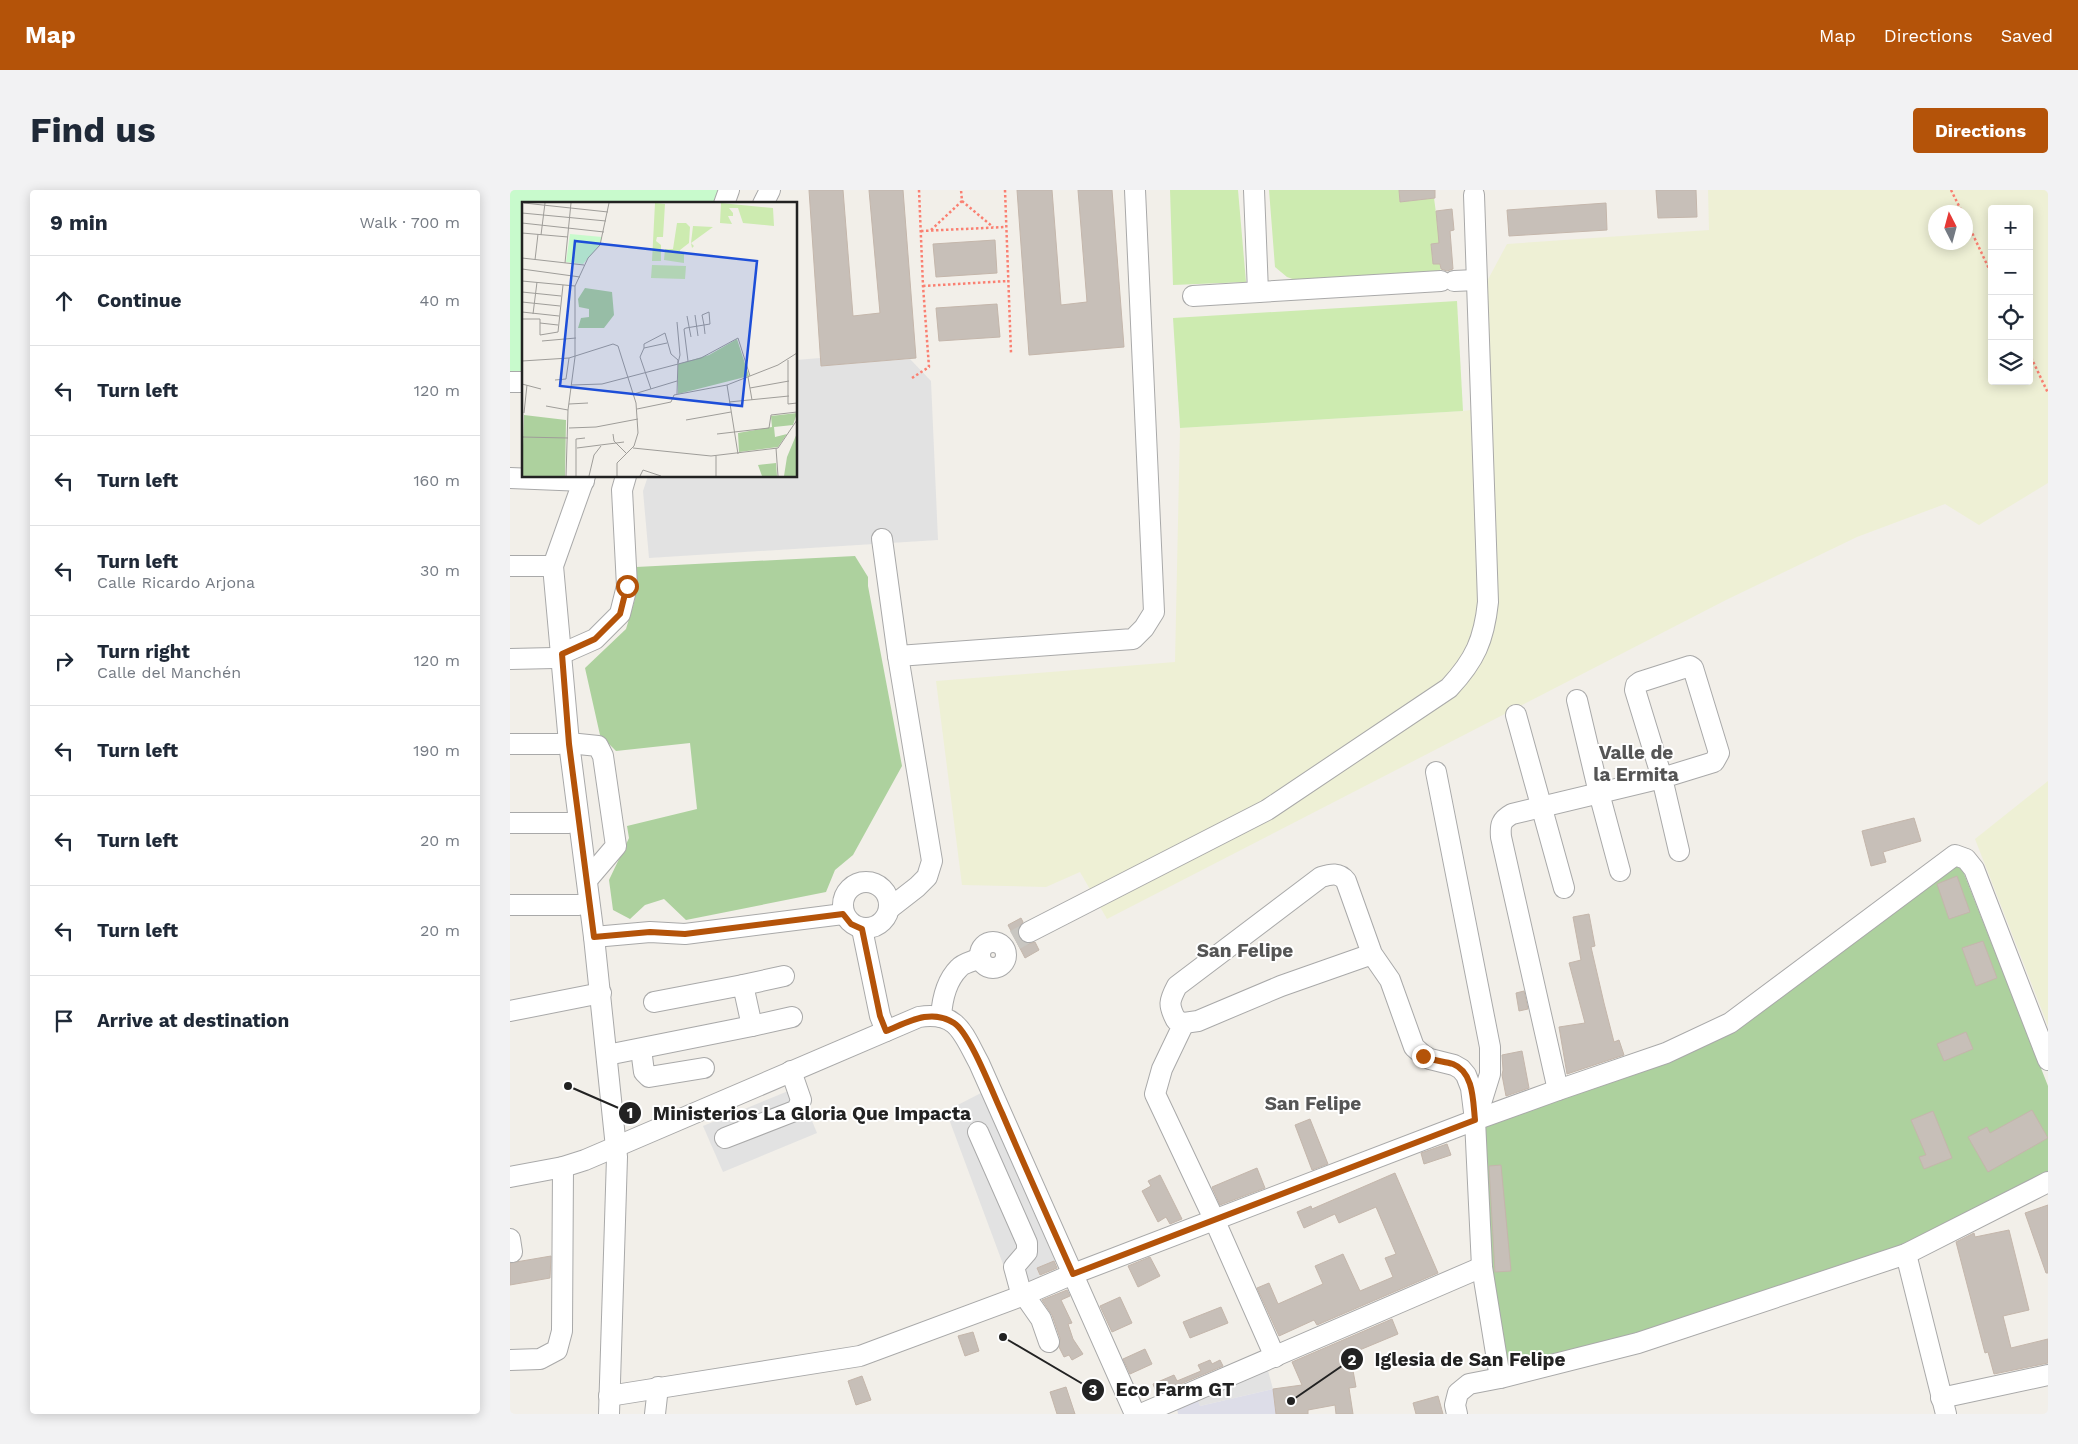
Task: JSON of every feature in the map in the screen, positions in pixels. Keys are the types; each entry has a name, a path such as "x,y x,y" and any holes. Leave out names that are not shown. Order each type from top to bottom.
{"street":[{"path":"764,202 770,190"},
{"path":"898,656 1133,638 1144,628 1154,612 1135,190"},
{"path":"1254,190 1258,292"},
{"path":"941,1017 945,994 954,975 960,967 980,958 982,948 988,943 1016,939 1267,810 1449,688 1465,670 1478,650 1486,627 1488,602 1472,192"},
{"path":"1194,296 1476,280"},
{"path":"510,478 585,478 553,566 564,744 588,880 616,1145 609,1405 658,1387 860,1356 1024,1295 1073,1274 1475,1120 1666,1053 1730,1024 1955,855 1966,859 1974,868 2048,1060"},
{"path":"510,659 558,656 595,639 620,614 627,586 622,490 625,478"},
{"path":"882,539 898,656 932,861 927,877 917,888 890,908 885,920 875,927 862,929 851,924 843,914 842,902 847,890 857,883 869,881 880,886 888,896 890,908"},
{"path":"510,566 553,566"},
{"path":"1558,1090 1500,826 1504,818 1512,814 1662,778 1714,762 1719,753 1690,666 1640,682 1636,685 1635,690 1662,778 1679,851"},
{"path":"1577,700 1620,871"},
{"path":"1516,715 1564,888"},
{"path":"510,744 598,746 603,756 616,846 588,880"},
{"path":"1436,772 1490,1047 1490,1074 1475,1120"},
{"path":"510,823 569,823"},
{"path":"1372,954 1281,986 1198,1021 1184,1023 1176,1020 1169,1008 1171,997 1177,986 1321,877 1332,874 1342,876 1346,881 1372,954 1390,980 1414,1047 1423,1056 1454,1064 1466,1075 1471,1088 1475,1120 1482,1267 1500,1378"},
{"path":"510,905 578,905"},
{"path":"594,937 650,932 685,934 843,914"},
{"path":"862,929 880,1016 886,1031"},
{"path":"654,1002 784,976"},
{"path":"743,985 752,1026"},
{"path":"510,1011 601,993"},
{"path":"607,1055 792,1017"},
{"path":"510,1177 563,1167 585,1160 616,1145 919,1017 941,1017 960,1027 979,1063 1134,1414"},
{"path":"1184,1023 1162,1069 1155,1094 1275,1357"},
{"path":"641,1049 644,1072 649,1077 704,1068"},
{"path":"725,1138 797,1110 802,1100 791,1071"},
{"path":"978,1132 1027,1243 1026,1252 1014,1267 1024,1295 1041,1319 1049,1342"},
{"path":"510,1360 540,1359 557,1350 562,1331 563,1167"},
{"path":"1458,1411 1458,1393 1464,1386 1638,1343 1906,1254 2048,1182"},
{"path":"1906,1254 1944,1406 2048,1374"},
{"path":"1141,1414 1482,1267"},
{"path":"655,1414 658,1387"}],"path":[{"path":"912,378 930,367 923,286 919,190"},
{"path":"961,190 962,201 994,228"},
{"path":"1005,190 1011,353"},
{"path":"1951,190 1958,205"},
{"path":"931,230 962,201"},
{"path":"921,231 1006,227"},
{"path":"1973,235 1988,267"},
{"path":"923,286 1008,281"},
{"path":"2033,361 2048,393"}],"green space":[{"path":"510,190 720,190 717,202 522,202 522,372 510,373"},
{"path":"1170,190 1238,190 1246,282 1173,285"},
{"path":"1269,190 1399,190 1400,202 1434,198 1440,243 1431,244 1433,264 1440,264 1441,275 1301,282 1287,277 1275,267"},
{"path":"1708,190 2048,190 2048,483 1979,525 1945,504 1857,537 1726,600 1107,919 1080,872 1046,887 962,885 936,681 1175,662 1180,428 1463,411 1492,407 1485,285 1507,244 1709,230"},
{"path":"1457,301 1463,411 1180,428 1173,318"},
{"path":"855,556 868,577 868,586 902,766 853,855 835,870 826,892 686,920 664,899 645,905 630,919 613,910 609,880 629,838 627,826 697,809 690,743 616,751 600,735 585,668 626,629 635,599 636,567"},
{"path":"2048,781 2048,1026 1975,839"},
{"path":"1953,858 1961,866 2048,1086 2048,1175 1935,1231 1835,1273 1506,1375 1501,1364 1476,1121 1732,1025"}],"shaded area":[{"path":"820,358 821,366 910,359 931,381 938,540 649,558 643,491 647,478 798,478 798,360"},
{"path":"798,1087 817,1133 723,1172 703,1126"},
{"path":"981,1093 1055,1261 1037,1268 1041,1280 1013,1291 946,1111"},
{"path":"1267,1367 1273,1389 1200,1406 1198,1400"},
{"path":"1273,1389 1276,1414 1178,1414 1177,1409 1198,1400 1200,1406"}],"building":[{"path":"809,190 843,190 853,316 880,313 869,190 903,190 916,358 821,366"},
{"path":"1017,190 1052,190 1061,305 1087,302 1078,190 1112,190 1124,347 1029,355"},
{"path":"1399,190 1435,190 1435,198 1400,202"},
{"path":"1656,190 1696,190 1697,217 1658,218"},
{"path":"1606,203 1607,230 1509,236 1507,210"},
{"path":"1452,209 1454,230 1450,231 1453,269 1447,271 1441,269 1440,264 1433,264 1431,244 1439,243 1436,211"},
{"path":"995,240 997,273 936,277 933,244"},
{"path":"997,304 1000,337 939,341 936,308"},
{"path":"1914,818 1921,841 1883,852 1886,862 1871,866 1862,831"},
{"path":"1957,876 1970,912 1949,919 1937,884"},
{"path":"1589,914 1595,946 1591,947 1604,1003 1614,1042 1619,1040 1624,1055 1567,1074 1559,1027 1585,1023 1569,963 1581,960 1573,917"},
{"path":"1021,918 1023,922 1017,931 1019,938 1028,944 1035,942 1039,950 1025,958 1008,925"},
{"path":"1983,941 1997,978 1976,986 1962,948"},
{"path":"1524,991 1528,1009 1519,1011 1516,993"},
{"path":"1966,1032 1973,1049 1944,1061 1937,1044"},
{"path":"1522,1051 1529,1088 1506,1096 1502,1075 1502,1055"},
{"path":"2032,1110 2048,1138 1988,1172 1968,1137 1987,1127 1990,1133"},
{"path":"1933,1111 1952,1158 1924,1169 1919,1157 1926,1155 1911,1120"},
{"path":"1310,1119 1328,1164 1312,1170 1295,1125"},
{"path":"1447,1144 1451,1155 1424,1164 1421,1153"},
{"path":"1501,1165 1511,1271 1495,1272 1489,1166"},
{"path":"1257,1168 1265,1188 1220,1205 1212,1187"},
{"path":"1395,1173 1438,1273 1317,1325 1314,1320 1279,1336 1257,1288 1269,1283 1278,1304 1323,1284 1315,1266 1343,1254 1360,1291 1393,1277 1385,1258 1396,1254 1376,1207 1339,1223 1335,1214 1304,1228 1297,1212 1311,1206 1312,1209"},
{"path":"1160,1175 1182,1219 1170,1224 1166,1217 1158,1222 1142,1191 1151,1186 1148,1181"},
{"path":"2048,1205 2048,1273 2046,1273 2025,1213"},
{"path":"2009,1230 2029,1310 2003,1316 2011,1348 2048,1339 2048,1363 1994,1374 1988,1352 1985,1353 1956,1242 1974,1233 1975,1237"},
{"path":"551,1256 550,1278 510,1285 510,1263"},
{"path":"1150,1257 1160,1276 1138,1287 1128,1266"},
{"path":"1054,1261 1057,1268 1040,1275 1037,1268"},
{"path":"1067,1290 1070,1296 1061,1300 1072,1323 1068,1324 1073,1339 1083,1354 1072,1360 1069,1355 1064,1357 1059,1347 1060,1338 1052,1315 1042,1300"},
{"path":"1120,1297 1132,1323 1112,1332 1100,1306"},
{"path":"1221,1307 1228,1323 1190,1338 1183,1322"},
{"path":"1392,1319 1398,1334 1350,1354 1356,1387 1349,1388 1353,1414 1336,1414 1335,1405 1308,1410 1308,1414 1276,1414 1273,1389 1302,1385 1292,1362"},
{"path":"973,1332 979,1351 965,1356 958,1336"},
{"path":"1145,1349 1152,1364 1130,1374 1123,1359"},
{"path":"1210,1360 1212,1364 1220,1360 1223,1366 1157,1394 1153,1384 1174,1375 1177,1381 1201,1371 1198,1365"},
{"path":"862,1376 871,1400 856,1405 848,1381"},
{"path":"1066,1387 1075,1414 1057,1414 1050,1392"},
{"path":"1438,1396 1443,1414 1416,1414 1413,1403"}],"tunnel":[{"path":"1015,940 1029,932"}],"place":[{"name":"Ministerios La Gloria Que Impacta","path":"568,1086"},
{"name":"Eco Farm GT","path":"1003,1337"},
{"name":"Iglesia de San Felipe","path":"1291,1401"}],"district":[{"name":"Valle de la Ermita","path":"1636,763"},
{"name":"San Felipe","path":"1245,950"},
{"name":"San Felipe","path":"1313,1103"}],"route":[{"path":"627,586 620,614 595,639 562,654 569,744 594,937 650,932 685,934 843,914 851,924 862,929 880,1016 886,1031 919,1017 926,1016 948,1019 960,1027 979,1063 1073,1274 1475,1120 1471,1088 1466,1075 1454,1064 1423,1056"}]}
